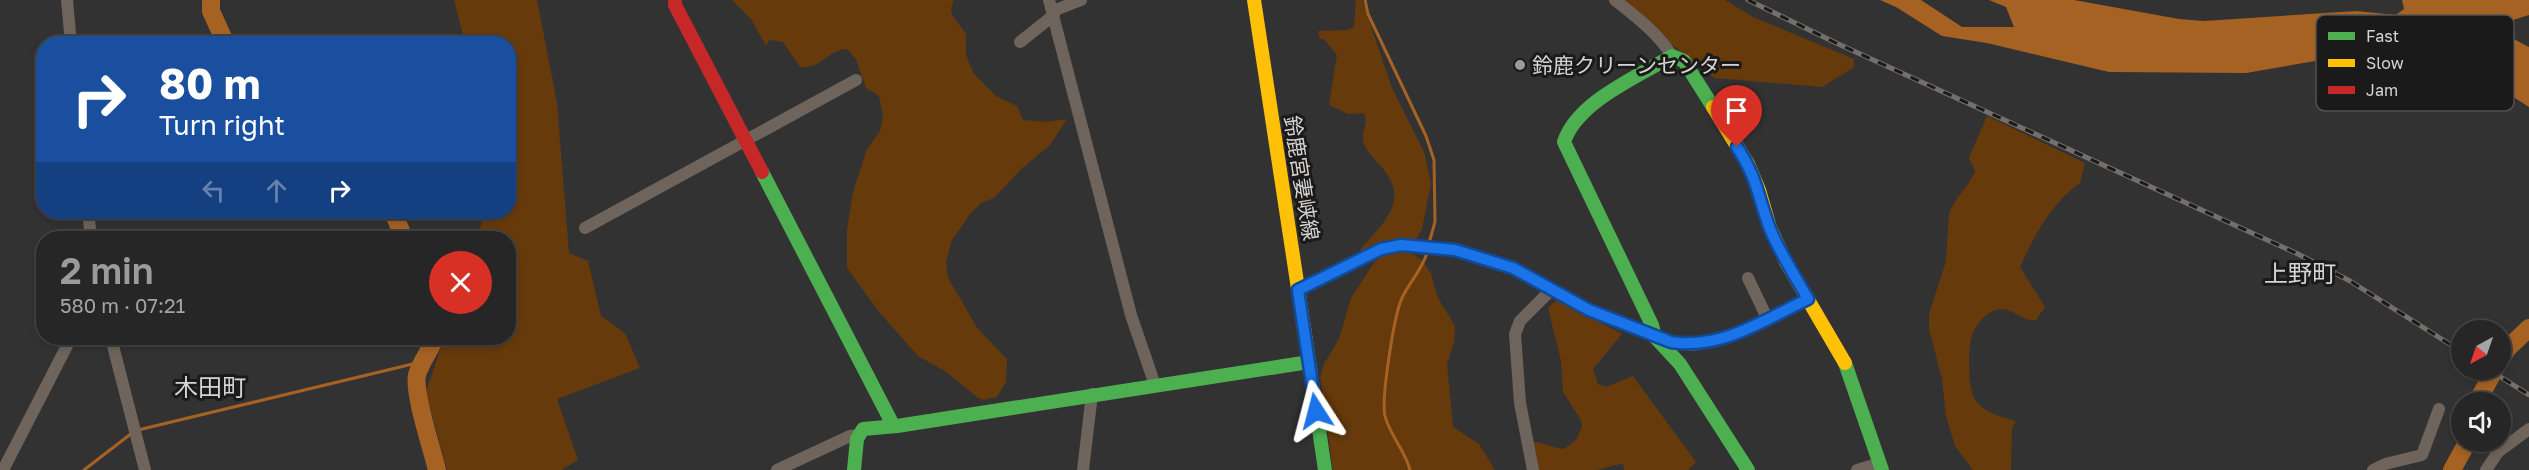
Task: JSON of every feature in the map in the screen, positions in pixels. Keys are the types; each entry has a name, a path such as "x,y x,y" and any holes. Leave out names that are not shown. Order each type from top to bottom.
{"street":[{"path":"67,0 70,36"},
{"path":"675,0 675,5 893,425"},
{"path":"1020,42 1052,9 1081,0"},
{"name":"鈴鹿宮妻峡線","path":"1254,0 1325,470"},
{"path":"1616,0 1640,19 1672,56 1684,61 1748,164 1759,190 1770,228 1849,370 1881,466 1857,470"},
{"path":"1052,9 1131,315 1155,385"},
{"path":"1672,56 1589,106 1567,133 1564,142 1652,325 1655,337 1680,364 1748,470"},
{"path":"585,228 856,80"},
{"path":"1298,290 1381,249 1401,245 1455,250 1513,268 1589,310 1655,337 1684,344 1710,343 1726,338 1808,299"},
{"path":"1748,278 1767,318"},
{"path":"1533,470 1520,404 1515,334 1520,321 1552,289"},
{"path":"3,470 67,345"},
{"path":"113,345 145,470"},
{"path":"854,470 859,435 863,429 966,416 1092,394 1309,362"},
{"path":"1083,470 1092,394"},
{"path":"2373,470 2385,464 2422,455 2439,409"},
{"path":"2486,470 2498,452 2529,429"},
{"path":"777,470 850,436 859,435"}],"shaded area":[{"path":"454,0 537,0 557,103 569,253 588,261 601,316 625,333 640,368 557,399 578,460 561,470 447,470 426,392 442,345 516,345 516,231 479,231 483,219 516,219 516,36 463,36"},
{"path":"732,0 954,0 951,8 952,15 966,34 966,56 974,74 996,96 1017,106 1023,120 1045,122 1067,119 1050,145 1020,170 994,198 981,203 970,214 952,240 946,262 948,278 978,329 1007,359 1006,382 997,397 983,400 977,397 945,371 918,356 879,312 847,268 847,230 853,192 867,149 880,131 883,117 879,96 866,88 856,59 847,49 835,52 819,63 800,67 783,42 769,40 766,46 751,19"},
{"path":"1356,0 1362,0 1392,88 1424,152 1431,183 1422,229 1415,241 1363,256 1360,250 1390,213 1394,193 1384,170 1364,144 1366,121 1364,113 1348,114 1329,105 1337,55 1324,39 1320,39 1318,31 1348,30 1354,27"},
{"path":"1616,0 1725,0 1753,17 1854,59 1853,68 1822,87 1714,78"},
{"path":"1880,0 1921,0 1962,27 2014,27 2006,7 1989,0 2074,0 2179,19 2204,21 2356,11 2396,15 2316,15 2316,61 2246,73 2109,72 1987,43 1942,36 1896,7"},
{"path":"2402,0 2529,0 2529,15 2514,20 2514,15 2396,15 2404,9"},
{"path":"2514,39 2529,47 2529,107 2514,97"},
{"path":"1987,116 2085,163 2080,183 2052,210 2031,243 2020,267 2045,307 2036,320 2030,320 2005,309 1993,311 1979,322 1971,339 1969,371 1975,400 1988,411 2016,421 2012,428 2011,470 1973,470 1955,446 1946,416 1942,379 1929,329 1929,314 1946,261 1949,214 1975,171 1969,158"},
{"path":"1387,252 1410,252 1423,261 1431,274 1438,298 1455,326 1454,342 1447,364 1453,427 1479,444 1495,470 1333,470 1320,377 1324,364 1339,339 1351,298 1375,261"},
{"path":"1557,300 1622,334 1593,369 1598,384 1606,387 1633,376 1696,462 1688,470 1624,470 1623,464 1595,470 1536,470 1529,442 1564,449 1576,440 1582,427 1581,420 1563,392 1561,361 1548,308"}],"waterway":[{"path":"211,0 211,11 222,36"},
{"path":"1365,0 1368,14 1426,136 1434,160 1435,222 1429,243"},
{"path":"396,219 401,231"},
{"path":"1410,470 1387,423 1384,407 1385,393 1389,357 1399,307 1428,250"},
{"path":"2511,345 2529,328"},
{"path":"432,345 417,375 417,383 420,407 437,470"},
{"path":"138,430 421,362"},
{"path":"2482,392 2489,380"},
{"path":"84,470 132,433"},
{"path":"2452,470 2462,452"}],"railway":[{"path":"1748,0 1834,42 2298,254 2350,281 2451,345"},
{"path":"2505,380 2529,395"}],"traffic: fast":[{"path":"1713,107 1684,61 1672,56 1595,103 1581,115 1564,142 1652,325 1655,337 1680,364 1748,470"},
{"path":"762,172 893,425"},
{"path":"1306,341 1325,470"},
{"path":"854,470 857,439 863,429 897,426 1309,362"},
{"path":"1845,363 1882,470"}],"traffic: slow":[{"path":"1254,0 1306,341"},
{"path":"1713,107 1748,164 1759,190 1770,228 1786,262 1845,363"}],"traffic: jam":[{"path":"675,0 675,5 762,172"}],"place":[{"name":"鈴鹿クリーンセンター","path":"1520,65"}],"district":[{"name":"上野町","path":"2300,272"},
{"name":"木田町","path":"210,386"}],"route":[{"path":"1316,411 1298,290 1381,249 1401,245 1455,250 1475,256 1513,268 1589,310 1655,337 1684,344 1710,343 1726,338 1808,299 1786,262 1770,228 1759,190 1748,164 1737,147"}]}
